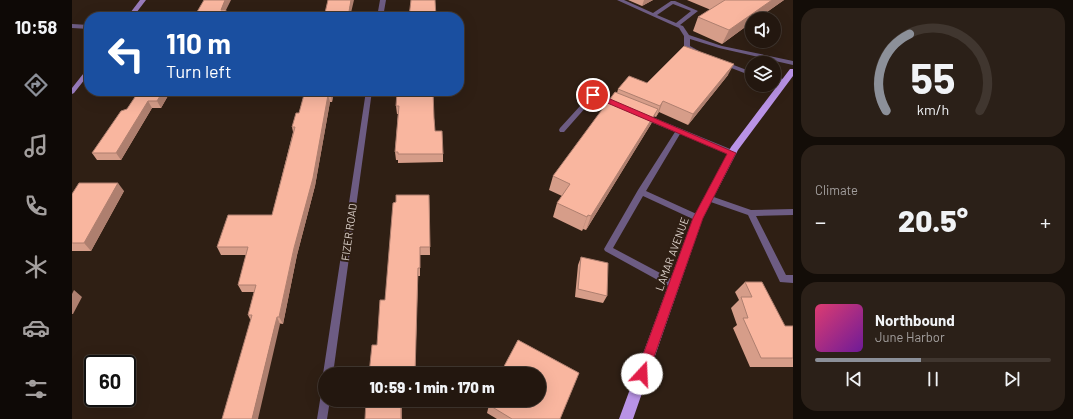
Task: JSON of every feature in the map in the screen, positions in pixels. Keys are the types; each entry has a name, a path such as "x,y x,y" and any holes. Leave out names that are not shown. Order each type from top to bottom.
{"main road":[{"path":"134,12 143,0"},
{"name":"LAMAR AVENUE","path":"626,419 698,218 732,153 784,80 793,71"},
{"path":"72,92 84,76"}],"street":[{"path":"381,12 383,0"},
{"path":"620,0 681,27 688,36 721,47 793,63"},
{"path":"653,15 673,2 695,11 676,25"},
{"path":"72,26 84,26"},
{"path":"688,36 687,47 700,53"},
{"path":"714,59 745,72"},
{"path":"562,130 593,95 622,107"},
{"name":"FIZER ROAD","path":"329,367 369,96"},
{"path":"636,113 732,153"},
{"path":"674,285 608,249 641,192 679,132"},
{"path":"641,192 698,218"},
{"path":"708,198 751,213 792,214"},
{"path":"751,213 784,278 793,279"},
{"path":"322,419 324,407"}],"building":[{"path":"204,0 225,0 221,10 226,10 225,12 197,12"},
{"path":"328,0 351,0 349,12 325,12"},
{"path":"411,0 435,0 436,12 410,12"},
{"path":"725,0 772,0 755,12 745,12 745,19 729,30 698,17"},
{"path":"684,46 734,64 693,114 663,101 660,106 618,89 629,76 647,83"},
{"path":"615,92 658,109 591,216 588,215 587,217 557,203 570,184 553,176"},
{"path":"136,96 160,96 157,101 148,101 116,153 92,153 121,111 127,109"},
{"path":"304,96 328,96 313,178 294,248 279,317 277,317 252,419 222,419 252,315 248,315 256,285 238,285 248,247 217,247 228,215 272,215 295,127 292,127 296,113 299,113"},
{"path":"397,96 433,96 435,131 442,131 443,154 398,154 398,152 395,152 399,106 396,106"},
{"path":"79,183 118,183 84,243 72,243 72,194"},
{"path":"396,195 429,195 430,247 420,247 415,367 370,367 372,345 377,345 380,300 385,300 393,203 396,202"},
{"path":"581,257 608,263 607,296 578,289"},
{"path":"745,282 762,282 785,326 793,326 793,358 761,358 743,318 748,318 741,297 752,297"},
{"path":"518,340 579,373 560,419 512,419 492,407 546,407 546,367 504,367"},
{"path":"366,407 401,407 401,419 365,419"}],"route":[{"path":"593,95 732,153 698,218 642,374"}]}
